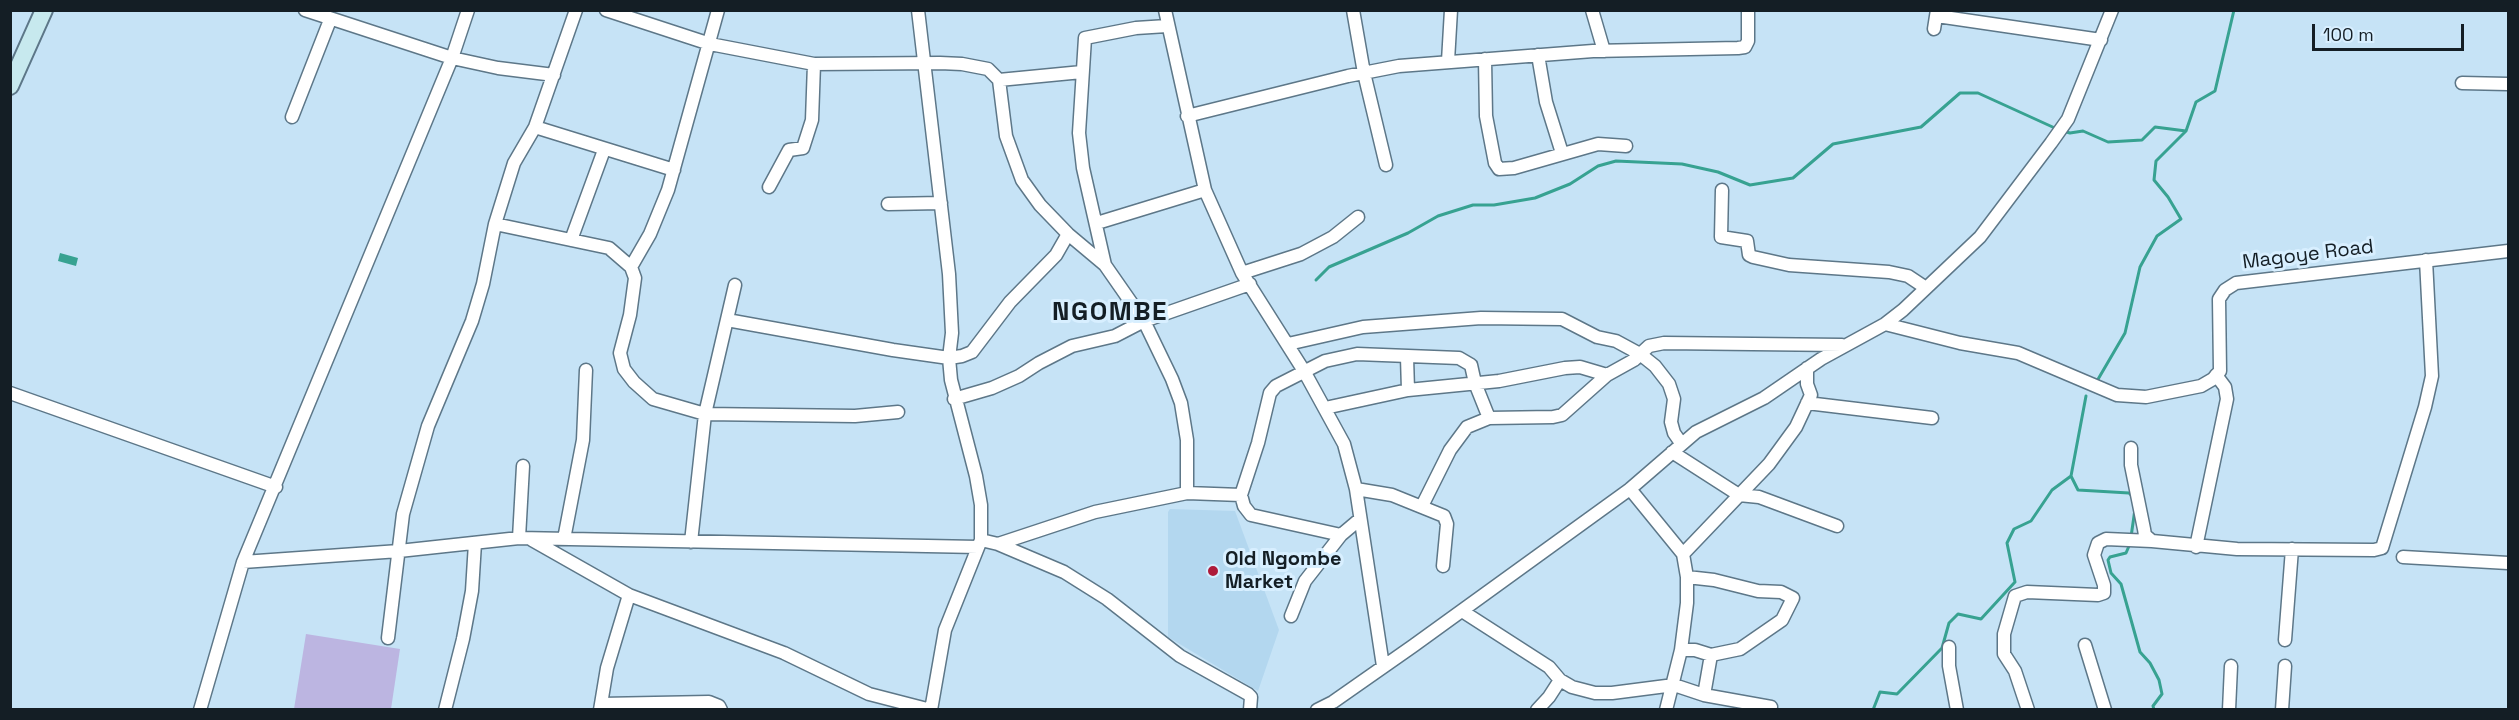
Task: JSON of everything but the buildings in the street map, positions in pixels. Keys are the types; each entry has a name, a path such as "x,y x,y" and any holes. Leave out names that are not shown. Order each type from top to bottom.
{"main road":[{"path":"10,86 44,10"}],"street":[{"path":"305,10 452,58 498,69 511,68 554,75"},
{"path":"200,710 243,562 452,58 468,10"},
{"path":"388,638 403,514 419,455 428,426 472,321 483,284 495,224 514,163 535,127 576,10"},
{"path":"606,10 710,44 814,64 925,63 978,66 988,69 999,80 1006,136 1022,180 1040,205 1068,234 1106,265 1144,321 1172,379 1181,403 1187,440 1187,493"},
{"path":"631,267 660,211 674,170 718,10"},
{"path":"525,538 629,596 784,653 869,694 931,710 945,630 980,544 981,505 976,476 954,399 949,358 952,333 941,203 918,10"},
{"path":"1165,10 1205,190 1242,273 1288,344 1344,444 1356,489 1383,666"},
{"path":"1353,10 1364,73 1386,165"},
{"path":"1448,61 1451,10"},
{"path":"1592,10 1604,51"},
{"path":"1187,116 1399,66 1604,51 1745,47 1748,41 1748,10"},
{"path":"1317,710 1332,702 1461,611 1630,489 1676,447 1706,426 1734,415 1764,398 1807,368 1885,324 1926,288 1988,228 2068,118 2112,10"},
{"path":"1934,30 1936,12 2101,40"},
{"path":"292,117 330,20"},
{"path":"1106,265 1083,168 1079,133 1084,40 1088,36 1167,26"},
{"path":"1538,55 1545,102 1562,153"},
{"path":"1485,58 1486,116 1497,168 1503,170 1514,168 1598,144 1626,146"},
{"path":"769,187 789,150 803,148 812,120 814,64"},
{"path":"999,80 1082,72"},
{"path":"2462,83 2508,84"},
{"path":"535,127 674,170"},
{"path":"571,240 604,150"},
{"path":"1097,223 1205,190"},
{"path":"1722,190 1721,237 1747,242 1749,255 1753,257 1789,265 1889,272 1908,276 1926,288"},
{"path":"888,204 941,203"},
{"path":"1242,273 1300,254 1333,237 1358,217"},
{"path":"495,224 609,248 631,267 635,278 632,306 620,353 624,369 634,382 653,399 705,414 855,416 898,412"},
{"path":"728,320 949,358 972,352 1010,302 1056,255 1068,234"},
{"name":"Magoye Road","path":"2216,375 2222,363 2219,299 2230,286 2236,283 2263,278 2508,251"},
{"path":"2028,710 2015,671 2004,654 2004,634 2009,610 2015,596 2027,592 2098,595 2104,593 2104,585 2094,555 2098,543 2106,539 2196,546 2374,550 2382,548 2425,407 2432,376 2426,260"},
{"path":"954,399 992,388 1019,376 1072,346 1115,336 1144,321 1250,284"},
{"path":"691,542 705,414 735,285"},
{"path":"1288,344 1363,327 1481,318 1562,319 1597,337 1616,341 1640,354 1655,366 1670,384 1674,399 1671,422 1676,447 1739,495 1759,497 1837,526"},
{"path":"1885,324 1960,343 2018,353 2102,389 2127,396 2146,397 2171,394 2201,386 2216,375 2225,387 2227,399 2196,546"},
{"path":"1422,506 1458,437 1467,427 1489,418 1562,415 1607,375 1649,346 1664,343 1845,345"},
{"path":"1341,535 1251,515 1244,506 1241,495 1258,443 1270,393 1276,386 1325,361 1357,354 1459,358 1471,365 1474,383 1489,418"},
{"path":"1407,357 1408,390"},
{"path":"1325,408 1408,390 1499,381 1565,368 1580,367 1607,375"},
{"path":"1683,554 1769,464 1796,427 1811,395 1807,384 1807,368"},
{"path":"564,539 583,440 586,370"},
{"path":"10,393 276,487"},
{"path":"1808,404 1932,418"},
{"path":"2131,448 2131,465 2145,535 2152,541"},
{"path":"523,466 525,538"},
{"path":"1356,489 1392,495 1444,516 1446,519 1443,566"},
{"path":"1630,489 1683,554 1687,577 1687,603 1681,650 1666,710"},
{"path":"243,562 399,551 525,538 691,542 998,544 1095,512 1187,493 1241,495"},
{"path":"1291,616 1305,581 1341,535 1360,519"},
{"path":"445,710 463,639 472,591 476,543"},
{"path":"998,544 1038,559 1064,572 1107,599 1180,656 1248,694 1251,697 1250,710"},
{"path":"2285,640 2292,549"},
{"path":"2403,557 2508,563"},
{"path":"1681,650 1695,650 1711,656 1740,649 1782,620 1793,598 1781,592 1758,591 1714,580 1687,577"},
{"path":"629,596 607,668 600,707 709,702 719,706 721,710"},
{"path":"1461,611 1549,667 1560,680 1572,687 1595,693 1627,692 1674,685 1704,695 1771,707"},
{"path":"2085,645 2104,710"},
{"path":"1949,647 1949,666 1958,710"},
{"path":"1704,695 1711,656"},
{"path":"2229,710 2231,666"},
{"path":"2282,710 2285,666"},
{"path":"1537,710 1550,697 1560,680"}],"shaded area":[{"path":"60,253 78,258 76,266 58,261"},
{"name":"Old Ngombe Market","path":"1170,509 1235,511 1279,630 1258,691 1168,637 1168,512"},
{"path":"306,634 400,649 391,709 294,709"}],"waterway":[{"path":"2097,381 2125,333 2140,267 2157,236 2181,219 2168,197 2154,180 2156,161 2186,131 2196,102 2215,91 2234,10"},
{"path":"1316,280 1329,267 1408,233 1438,216 1473,205 1494,205 1535,198 1570,184 1598,166 1616,161 1682,164 1718,172 1750,185 1793,178 1833,144 1921,127 1960,93 1978,93 2057,129"},
{"path":"2063,131 2070,133 2083,131 2108,142 2142,140 2155,127 2186,131"},
{"path":"1873,710 1880,692 1897,694 1942,648 1949,623 1958,614 1981,619 2015,582 2007,543 2014,529 2031,521 2052,490 2071,476 2086,396"},
{"path":"2071,476 2078,490 2129,493 2133,497"},
{"path":"2131,537 2135,509"},
{"path":"2129,546 2126,553 2110,557 2108,560 2111,573 2121,584 2140,652 2150,663 2159,680 2162,694 2153,706 2154,710"}],"place":[{"name":"Old Ngombe Market","path":"1213,571"}],"district":[{"name":"NGOMBE","path":"1110,313"}]}
